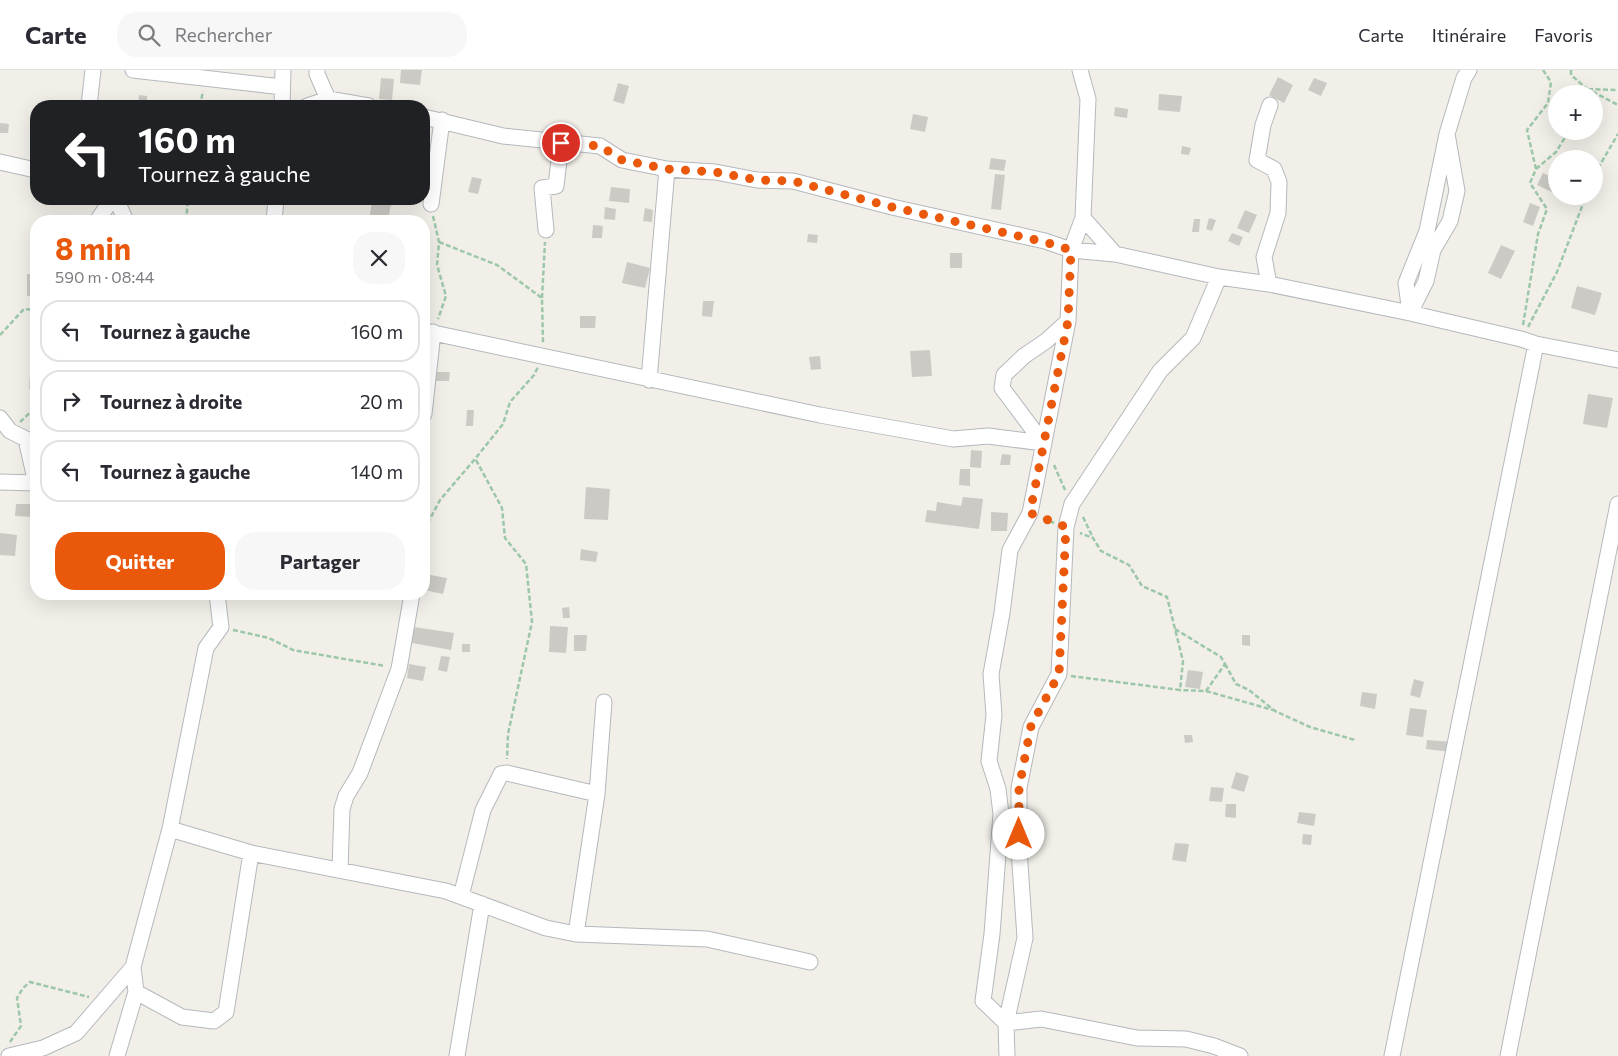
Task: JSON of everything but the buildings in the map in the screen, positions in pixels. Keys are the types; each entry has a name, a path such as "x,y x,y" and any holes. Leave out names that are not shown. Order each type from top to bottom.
{"street":[{"path":"90,100 93,70"},
{"path":"133,70 282,87"},
{"path":"282,70 282,100"},
{"path":"317,70 316,74 328,99"},
{"path":"1006,1023 983,1001 992,934 1001,814 998,789 989,761 994,715 991,674 1002,613 1010,550 1030,513 1068,321 1071,250 1083,218 1088,99 1080,70"},
{"path":"1410,313 1406,283 1427,231 1447,134 1466,73"},
{"path":"325,100 334,100"},
{"path":"1269,284 1264,257 1278,213 1278,182 1274,169 1256,160 1263,125 1270,105"},
{"path":"430,118 503,136 600,146 622,160 667,169 715,172 757,180 793,181 892,207 1045,242 1071,250 1115,254 1219,276 1269,284 1410,313 1536,344 1618,360"},
{"path":"431,204 442,120"},
{"path":"1410,313 1426,281 1433,250 1450,221 1457,191 1447,134"},
{"path":"546,230 542,188 556,186 561,143"},
{"path":"0,162 30,169"},
{"path":"649,380 667,169"},
{"path":"1083,218 1115,254"},
{"path":"1008,1056 1006,1023 1025,938 1019,849 1019,788 1031,726 1059,674 1066,527 1072,504 1160,372 1193,338 1219,276"},
{"path":"1043,443 1002,388 1004,374 1068,321"},
{"path":"430,332 820,415 954,439 988,436 1043,443"},
{"path":"1392,1056 1536,344"},
{"path":"0,418 10,431 26,439 30,457"},
{"path":"0,482 30,483"},
{"path":"1508,1056 1618,504"},
{"path":"340,870 342,809 346,796 360,773 399,669 411,600"},
{"path":"116,1056 136,992 133,967 170,830 206,648 221,627 217,601"},
{"path":"576,934 597,794 604,702"},
{"path":"461,896 483,810 501,774 506,773 597,794"},
{"path":"1001,814 1019,788"},
{"path":"170,830 251,853 446,891 546,928 576,934 707,939 810,962"},
{"path":"136,992 182,1017 214,1021 226,1012 251,853"},
{"path":"457,1056 482,904"},
{"path":"8,1052 44,1048 76,1033 133,967"},
{"path":"1006,1023 1042,1019 1137,1038 1186,1039 1214,1046 1240,1056"}],"path":[{"path":"1536,169 1526,130 1548,103 1551,82 1544,70"},
{"path":"1571,70 1571,75 1583,85"},
{"path":"1603,89 1618,90"},
{"path":"1603,96 1618,104"},
{"path":"1603,160 1618,134"},
{"path":"1521,339 1538,234 1547,209 1530,183 1536,169 1556,152 1563,140"},
{"path":"430,328 446,296 437,265 439,242 431,204"},
{"path":"1521,339 1557,272 1583,205"},
{"path":"430,519 440,500 476,459 503,424 510,402 534,375 543,356 542,298 546,230"},
{"path":"439,242 497,265 542,298"},
{"path":"0,335 24,309 30,310"},
{"path":"476,459 502,508 505,538 526,564 532,622 508,734 506,773"},
{"path":"1030,513 1093,538 1101,551 1129,566 1142,586 1167,597 1183,661 1180,690"},
{"path":"221,627 269,638 293,650 399,669"},
{"path":"1175,628 1221,657 1236,684 1249,690 1275,711"},
{"path":"1206,691 1225,664"},
{"path":"1059,674 1180,690 1206,691 1275,711 1310,727 1355,740"},
{"path":"8,1052 21,1026 17,998 23,988 30,982 105,1001"}],"route":[{"path":"561,143 600,146 622,160 667,169 715,172 757,180 793,181 892,207 1045,242 1071,250 1068,321 1030,513 1066,527 1059,674 1031,726 1019,788 1019,834"}]}
